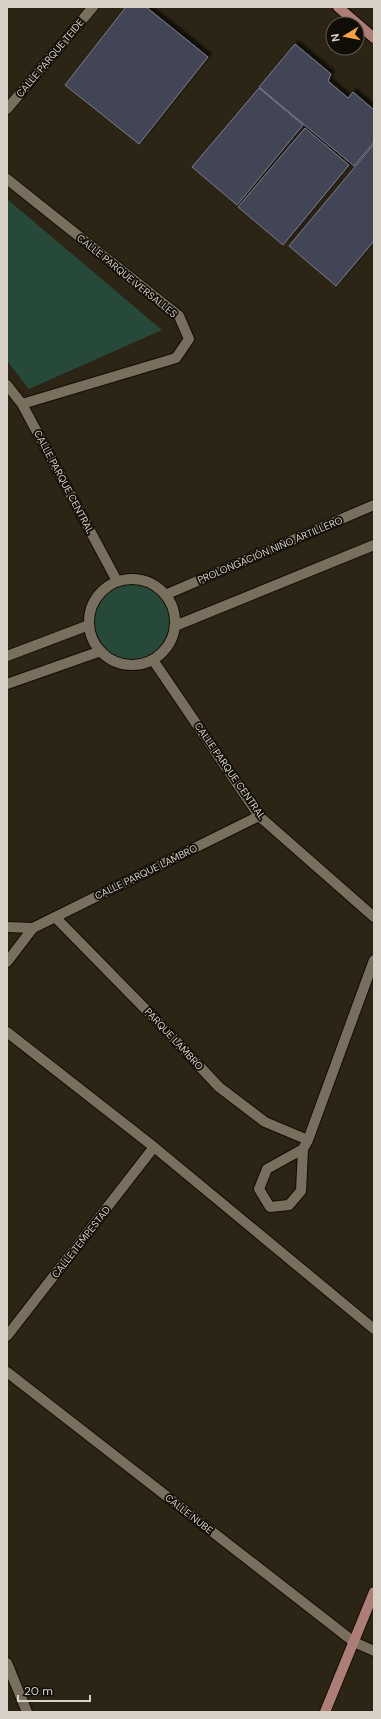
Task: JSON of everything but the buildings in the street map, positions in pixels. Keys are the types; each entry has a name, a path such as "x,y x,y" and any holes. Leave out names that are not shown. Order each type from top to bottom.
{"main road":[{"path":"338,7 374,38"},
{"path":"325,1712 374,1592"}],"street":[{"name":"CALLE PARQUE TEIDE","path":"7,109 94,7"},
{"name":"CALLE PARQUE VERSALLES","path":"7,179 179,316 189,339 176,358 22,404"},
{"name":"CALLE PARQUE CENTRAL","path":"7,385 22,404 117,581"},
{"name":"PROLONGACIÓN NIÑO ARTILLERO","path":"165,594 374,505"},
{"path":"175,626 374,545"},
{"path":"135,578 144,580 159,588 165,594 172,604 175,614 175,626 172,639 164,651 153,660 139,664 125,664 112,660 101,651 93,639 89,625 90,611 96,598 105,588 117,581 135,578"},
{"path":"7,656 89,625"},
{"path":"7,684 101,651"},
{"name":"CALLE PARQUE CENTRAL","path":"153,660 260,816 374,918"},
{"name":"CALLE PARQUE LAMBRO","path":"7,962 33,928 260,816"},
{"name":"PARQUE LAMBRO","path":"55,917 159,1023 219,1087 265,1122 308,1140"},
{"name":"CALLE PARQUE LAMBRO","path":"7,927 33,928"},
{"path":"303,1148 301,1191 289,1205 270,1207 259,1189 267,1169 303,1148 308,1140 374,960"},
{"path":"7,1032 154,1147 374,1329"},
{"name":"CALLE TEMPESTAD","path":"7,1336 154,1147"},
{"name":"CALLE NUBE","path":"7,1372 354,1642 374,1650"},
{"path":"7,1663 27,1712"}],"green space":[{"path":"7,199 162,330 29,389 7,361"},
{"path":"132,579 148,582 156,586 168,598 172,606 175,622 172,638 168,646 156,658 148,662 132,665 116,662 108,658 96,646 92,638 89,622 92,606 96,598 108,586 116,582"}]}
